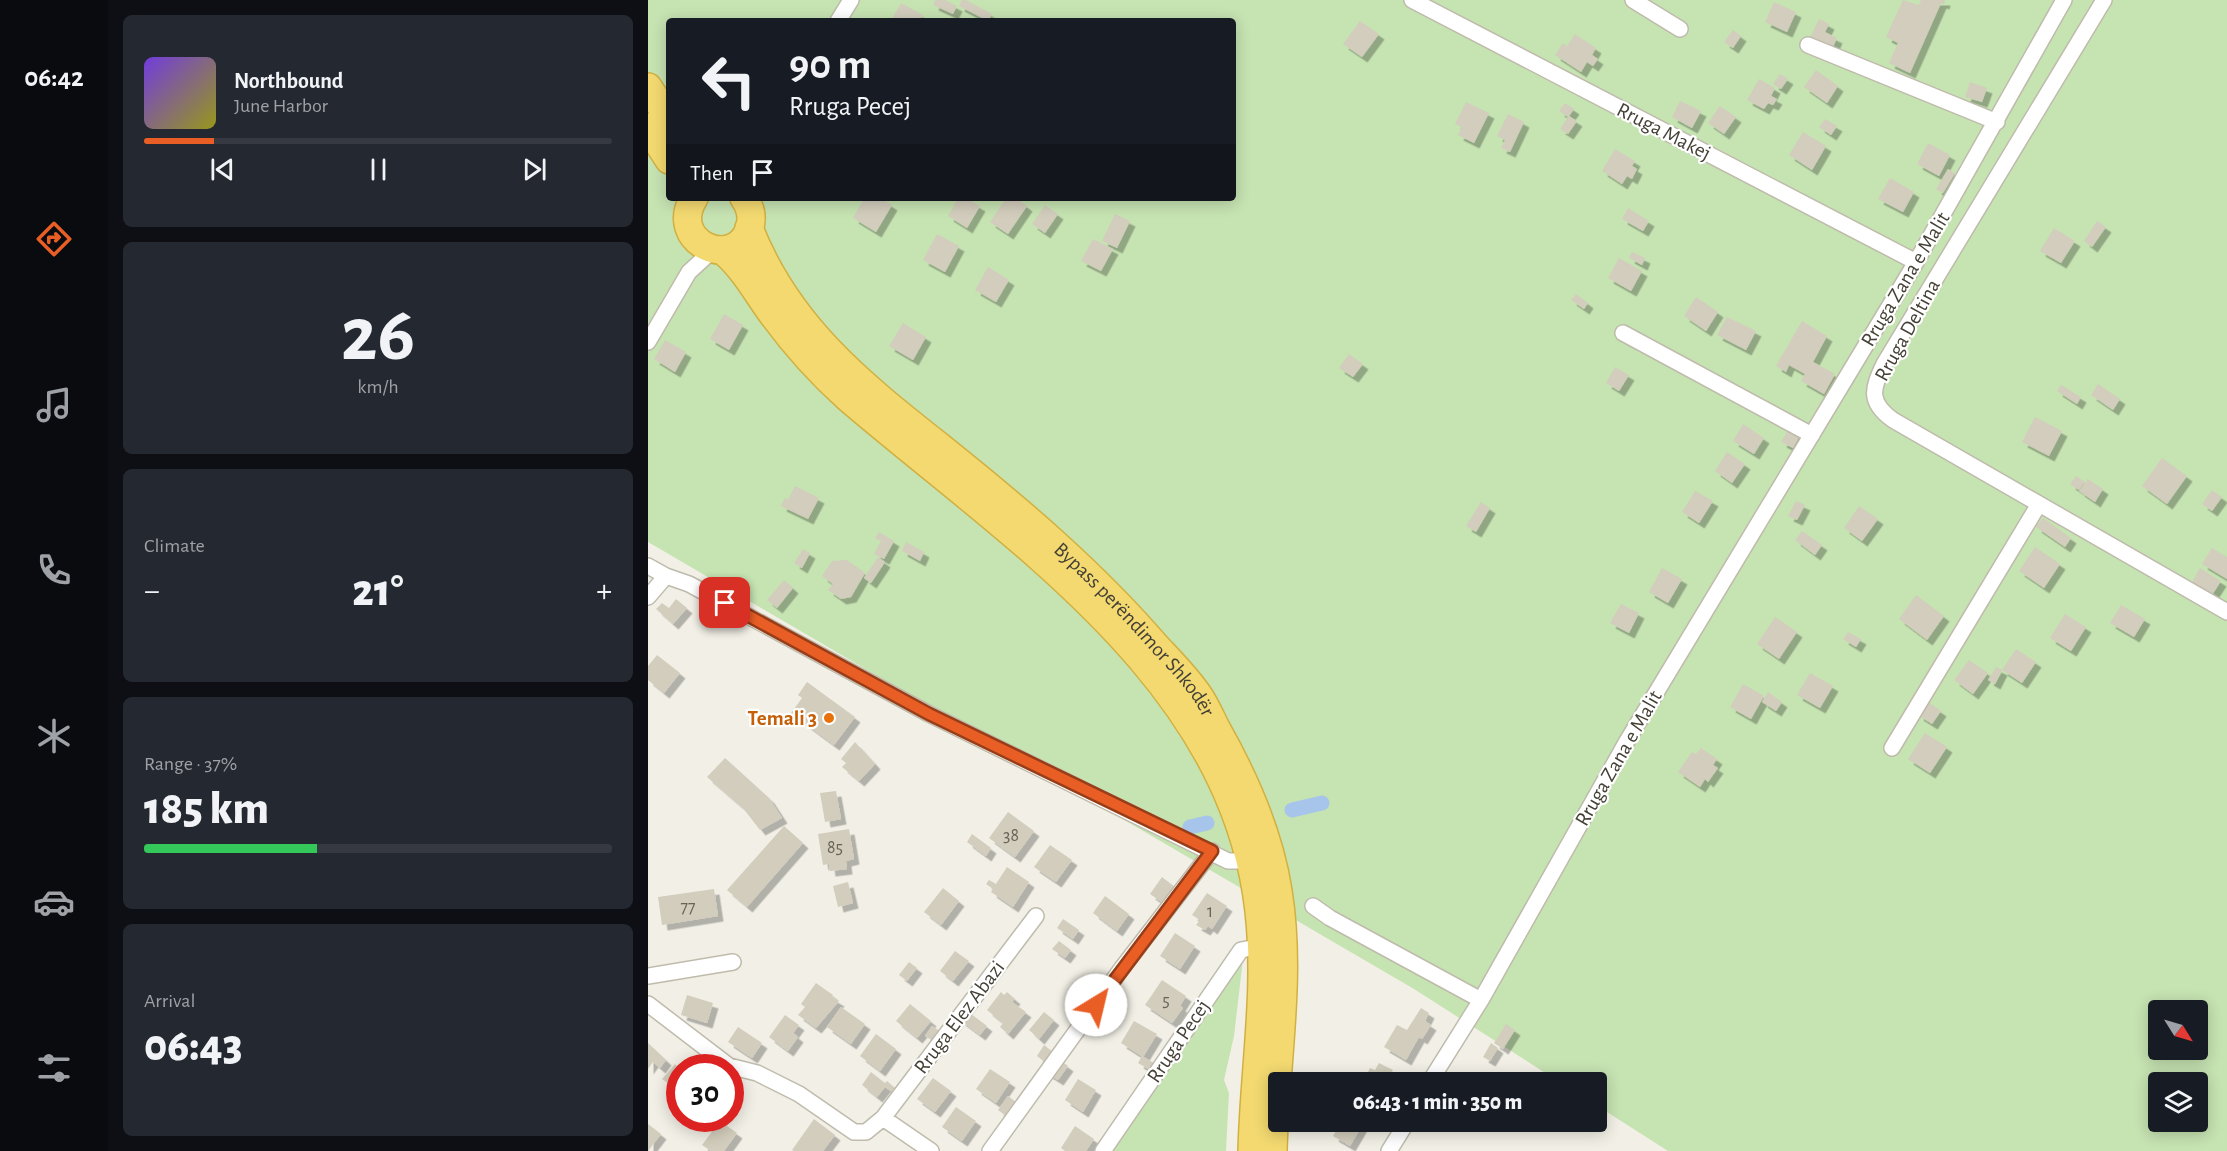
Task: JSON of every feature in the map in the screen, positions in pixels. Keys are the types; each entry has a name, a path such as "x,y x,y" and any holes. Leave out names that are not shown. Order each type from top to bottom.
{"highway":[{"path":"648,87 666,114"},
{"path":"648,128 666,155"},
{"name":"Bypass perëndimor Shkodër","path":"691,201 687,212 689,229 693,236 713,248 745,273 788,334 821,372 876,422 994,517 1093,607 1146,665 1187,719 1215,766 1245,840 1259,910 1262,946 1261,1006 1252,1151"},
{"name":"Bypass perëndimor Shkodër","path":"745,201 751,215 749,228 762,260 792,308 816,338 846,370 1000,495 1081,566 1144,632 1197,693 1234,760 1262,823 1278,891 1283,967 1273,1151"},
{"path":"713,248 740,242 749,228"}],"street":[{"path":"840,18 851,0"},
{"name":"Rruga Makej","path":"1412,0 1916,262"},
{"path":"1633,0 1680,29"},
{"name":"Rruga Zana e Malit","path":"1436,1072 1481,1000 1627,741 1916,262 2064,0"},
{"name":"Rruga Deltina","path":"2104,0 1884,364 1876,380 1874,391 1877,406 1893,420 2227,612"},
{"path":"1808,45 1996,122"},
{"path":"648,342 688,272 713,248"},
{"path":"1623,333 1812,435"},
{"path":"1892,748 2039,504"},
{"path":"648,566 666,576 689,584 929,714 1212,851 1228,861 1250,861"},
{"path":"648,597 666,576"},
{"path":"990,1151 1122,968 1212,851"},
{"path":"1313,906 1330,918 1481,1000"},
{"name":"Rruga Elez Abazi","path":"648,1004 729,1066 757,1073 799,1094 854,1132 866,1132 882,1118 1036,916"},
{"name":"Rruga Pecej","path":"1103,1151 1241,950 1262,946"},
{"path":"648,976 733,962"},
{"path":"882,1118 931,1151"},
{"path":"1389,1151 1401,1132"}],"green space":[{"path":"648,0 2227,0 2227,1151 1668,1151 1607,1112 1607,1072 1544,1072 1414,989 648,542"},
{"path":"1243,959 1234,1036 1224,1080 1229,1093 1226,1151 1105,1151"}],"building":[{"path":"935,0 945,0 957,6 953,14 933,5"},
{"path":"962,0 966,0 992,14 990,18 982,18 959,6"},
{"path":"1903,0 1919,5 1921,0 1945,0 1944,4 1941,3 1910,73 1889,63 1898,43 1886,37"},
{"path":"1774,2 1796,12 1787,32 1765,22"},
{"path":"901,3 923,15 921,18 893,18"},
{"path":"1819,19 1829,24 1825,32 1837,38 1832,49 1810,38"},
{"path":"1360,21 1379,34 1362,57 1343,44"},
{"path":"1733,30 1741,36 1733,48 1724,42"},
{"path":"1575,34 1596,48 1592,55 1598,59 1593,66 1587,62 1581,72 1555,55 1563,43 1567,46"},
{"path":"1816,70 1838,86 1827,103 1804,87"},
{"path":"1780,74 1788,79 1781,89 1773,84"},
{"path":"1759,79 1775,88 1771,96 1777,99 1773,105 1768,103 1764,109 1747,100"},
{"path":"1970,82 1987,88 1982,102 1965,97"},
{"path":"1680,101 1701,111 1692,128 1672,117"},
{"path":"1466,102 1489,113 1474,143 1458,135 1462,127 1455,124"},
{"path":"1565,103 1574,109 1569,116 1577,121 1568,134 1560,129 1568,117 1559,111"},
{"path":"1720,106 1736,117 1724,134 1708,123"},
{"path":"1508,114 1524,122 1510,152 1501,148 1505,140 1497,136"},
{"path":"1825,119 1837,126 1831,135 1819,127"},
{"path":"1803,132 1826,146 1812,170 1789,155"},
{"path":"1928,143 1950,155 1939,176 1917,164"},
{"path":"1615,149 1635,161 1632,166 1637,169 1632,179 1627,176 1622,184 1602,171"},
{"path":"1948,169 1955,173 1943,193 1936,189"},
{"path":"1890,178 1914,192 1903,212 1878,199"},
{"path":"862,201 886,201 892,205 876,232 853,218"},
{"path":"956,201 971,201 980,206 967,228 948,216"},
{"path":"1004,201 1020,201 1027,206 1008,234 990,222"},
{"path":"1045,205 1058,214 1045,233 1032,224"},
{"path":"1628,208 1649,221 1643,231 1622,219"},
{"path":"1115,214 1130,221 1117,248 1102,241"},
{"path":"2097,221 2106,227 2092,247 2084,241"},
{"path":"2054,228 2075,241 2061,263 2040,251"},
{"path":"937,234 959,246 945,272 923,260"},
{"path":"1093,239 1113,249 1101,271 1081,261"},
{"path":"1632,252 1645,258 1642,265 1629,258"},
{"path":"1619,258 1642,271 1631,291 1608,278"},
{"path":"988,267 1009,280 996,302 975,290"},
{"path":"1576,294 1588,303 1584,309 1571,300"},
{"path":"1696,297 1718,312 1706,331 1684,316"},
{"path":"724,314 743,325 729,350 710,339"},
{"path":"1727,317 1756,331 1746,350 1717,335"},
{"path":"1802,321 1827,336 1813,362 1835,374 1824,394 1801,381 1805,374 1789,365 1786,372 1776,366"},
{"path":"903,323 926,337 913,360 889,346"},
{"path":"665,340 686,352 675,372 654,359"},
{"path":"1349,354 1363,364 1353,377 1339,368"},
{"path":"1615,367 1629,375 1619,391 1606,383"},
{"path":"2098,384 2120,399 2113,410 2091,395"},
{"path":"2061,385 2081,397 2077,404 2057,391"},
{"path":"2035,417 2062,431 2049,456 2022,442"},
{"path":"1743,424 1764,438 1754,454 1733,441"},
{"path":"1789,429 1800,435 1793,448 1781,442"},
{"path":"1727,452 1745,464 1732,483 1715,471"},
{"path":"2162,458 2187,476 2167,504 2142,486"},
{"path":"2076,476 2085,482 2079,490 2070,484"},
{"path":"2088,479 2103,489 2095,502 2079,491"},
{"path":"795,486 819,498 808,519 781,506 785,498 788,500"},
{"path":"2212,490 2222,497 2212,511 2202,504"},
{"path":"1695,491 1713,501 1699,523 1682,512"},
{"path":"1796,501 1805,505 1797,520 1788,516"},
{"path":"1481,502 1490,508 1476,532 1466,526"},
{"path":"1859,506 1878,519 1862,541 1844,528"},
{"path":"2043,518 2071,538 2065,547 2036,527"},
{"path":"1802,531 1822,545 1815,555 1795,540"},
{"path":"879,532 894,541 884,559 874,554 881,541 875,538"},
{"path":"906,542 924,552 920,561 902,551"},
{"path":"2035,547 2060,564 2044,588 2019,571"},
{"path":"2212,548 2227,557 2227,579 2202,564"},
{"path":"803,549 810,553 802,568 794,563"},
{"path":"878,557 885,562 871,583 864,578"},
{"path":"847,560 865,573 851,597 841,599 828,590 833,584 822,576 832,561"},
{"path":"1662,568 1682,579 1668,603 1649,592"},
{"path":"2200,568 2221,581 2210,598 2190,586"},
{"path":"784,580 793,588 777,608 767,600"},
{"path":"1916,595 1944,616 1927,640 1899,619"},
{"path":"676,599 687,608 673,624 656,609 662,603 669,608"},
{"path":"1621,604 1639,613 1629,633 1610,623"},
{"path":"2121,605 2145,619 2134,637 2110,623"},
{"path":"2065,614 2086,627 2071,651 2050,638"},
{"path":"1775,617 1797,632 1779,659 1757,644"},
{"path":"1848,632 1861,639 1856,647 1843,639"},
{"path":"2016,649 2036,662 2022,683 2002,670"},
{"path":"657,655 680,673 664,693 648,680 648,666"},
{"path":"1969,660 1988,673 1973,694 1954,680"},
{"path":"1996,667 2002,670 1995,684 1988,680"},
{"path":"1810,673 1833,686 1820,708 1797,695"},
{"path":"807,682 855,717 834,745 791,713 802,698 798,695"},
{"path":"1743,684 1764,696 1751,719 1730,707"},
{"path":"1768,692 1782,702 1776,711 1762,702"},
{"path":"1928,702 1941,711 1932,724 1918,715"},
{"path":"1925,733 1947,747 1930,773 1908,759"},
{"path":"855,742 875,764 859,781 842,767 846,763 841,759"},
{"path":"1701,748 1717,759 1713,765 1718,768 1708,782 1705,779 1700,787 1678,772 1692,752 1696,754"},
{"path":"725,758 769,798 782,818 760,830 743,808 707,777"},
{"path":"836,791 841,819 825,822 820,793"},
{"path":"1008,812 1034,831 1015,857 989,838"},
{"path":"784,826 803,843 747,907 727,890"},
{"path":"849,829 854,859 846,861 847,869 830,871 829,864 823,865 818,834"},
{"path":"972,834 991,848 986,856 967,842"},
{"path":"1050,845 1072,860 1056,882 1034,867"},
{"path":"1007,867 1029,882 1013,907 991,892 993,889 986,884 989,880 996,884"},
{"path":"1162,877 1175,887 1163,903 1150,894"},
{"path":"848,882 853,903 838,907 833,886"},
{"path":"943,888 959,901 941,925 924,912"},
{"path":"714,889 718,916 662,925 658,897"},
{"path":"1207,893 1227,906 1212,929 1208,926 1205,930 1196,925 1200,920 1192,915"},
{"path":"1105,896 1129,914 1117,931 1093,913"},
{"path":"1063,919 1079,930 1073,939 1057,928"},
{"path":"1175,933 1195,946 1180,969 1160,956"},
{"path":"1059,941 1071,950 1065,958 1052,949"},
{"path":"955,951 969,961 953,981 940,971"},
{"path":"909,962 917,968 907,981 899,975"},
{"path":"1162,980 1186,996 1180,1006 1183,1008 1172,1023 1145,1005"},
{"path":"816,983 839,1001 816,1028 798,1015 805,1007 801,1004"},
{"path":"1001,992 1004,995 1007,992 1015,999 1012,1002 1026,1012 1008,1034 1000,1027 1003,1023 987,1010"},
{"path":"687,995 713,1003 707,1023 681,1015"},
{"path":"910,1004 931,1021 917,1038 896,1021"},
{"path":"841,1007 865,1024 851,1044 827,1027"},
{"path":"1421,1008 1429,1013 1425,1021 1431,1025 1422,1039 1419,1037 1406,1060 1384,1047 1397,1025 1407,1030"},
{"path":"967,1011 987,1026 980,1035 960,1020"},
{"path":"1044,1012 1054,1020 1039,1039 1029,1030"},
{"path":"785,1015 799,1025 793,1033 798,1037 788,1051 769,1037"},
{"path":"1134,1021 1157,1034 1143,1057 1121,1043"},
{"path":"1506,1024 1515,1030 1503,1049 1494,1043"},
{"path":"932,1026 940,1031 933,1041 925,1036"},
{"path":"738,1027 762,1043 752,1058 728,1042"},
{"path":"876,1034 896,1049 880,1071 860,1056"},
{"path":"648,1043 666,1060 660,1068 653,1062 648,1069"},
{"path":"1491,1043 1498,1048 1490,1061 1483,1057"},
{"path":"1044,1045 1053,1052 1046,1063 1037,1056"},
{"path":"1142,1056 1154,1063 1150,1070 1138,1063"},
{"path":"1057,1058 1068,1066 1058,1080 1047,1073"},
{"path":"1379,1063 1393,1070 1392,1072 1368,1072 1370,1068 1375,1070"},
{"path":"990,1069 1010,1082 996,1103 976,1089"},
{"path":"871,1072 895,1088 892,1092 885,1087 877,1097 862,1085"},
{"path":"933,1078 951,1091 935,1112 917,1099"},
{"path":"1078,1079 1096,1090 1083,1112 1065,1100"},
{"path":"1008,1096 1016,1102 1006,1116 998,1110"},
{"path":"956,1107 976,1121 962,1141 942,1127"},
{"path":"814,1119 835,1135 823,1151 792,1150"},
{"path":"648,1124 661,1134 648,1151"},
{"path":"1075,1126 1094,1139 1086,1151 1065,1151 1061,1148"},
{"path":"712,1132 737,1133 724,1151 711,1151 702,1145"},
{"path":"1335,1132 1358,1132 1350,1146 1333,1136"}],"waterway":[{"path":"1292,810 1322,803"},
{"path":"1190,827 1207,823"}],"place":[{"name":"Temali 3","path":"829,718"}],"route":[{"path":"725,603 929,714 1024,759 1137,817 1212,851 1096,1005"}]}
